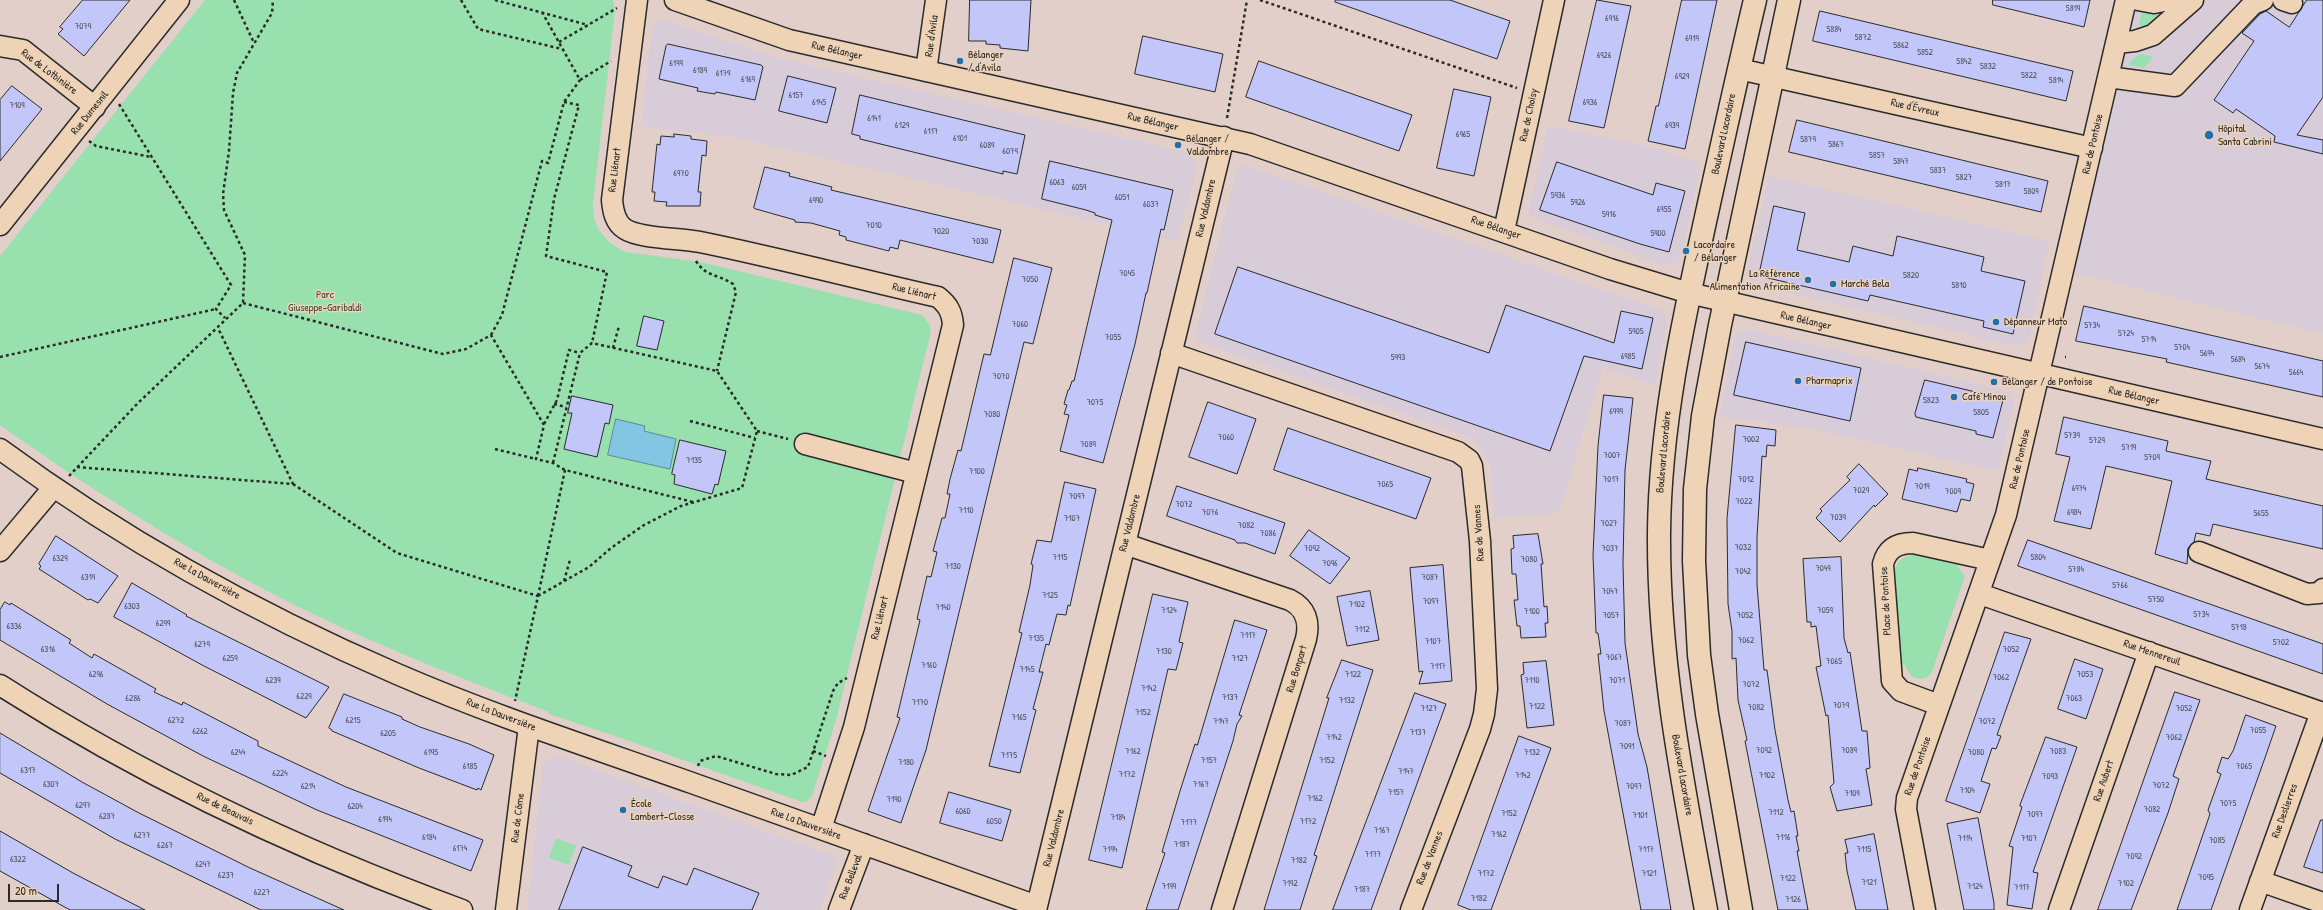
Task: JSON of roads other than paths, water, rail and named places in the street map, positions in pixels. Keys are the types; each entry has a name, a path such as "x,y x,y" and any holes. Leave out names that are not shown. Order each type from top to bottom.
{"main road":[{"name":"Boulevard Lacordaire","path":"1706,910 1669,700 1661,632 1659,574 1660,496 1665,429 1679,342 1755,0"},
{"path":"1741,910 1707,714 1699,655 1695,599 1694,523 1698,455 1703,416 1725,302 1789,0"}],"street":[{"name":"Rue Dumesnil","path":"0,225 179,0"},
{"name":"Rue Liénart","path":"637,0 612,200 613,212 617,222 625,229 635,234 699,242 938,297 945,302 952,316 953,325 854,727 821,829"},
{"name":"Rue Bélanger","path":"675,0 789,40 926,71 1226,127 1250,144 1610,269 1689,293 2323,439"},
{"name":"Rue d'Avila","path":"926,71 936,0"},
{"name":"Rue de Choisy","path":"1504,231 1554,0"},
{"name":"Rue de Pontoise","path":"1925,910 1906,803 1939,704 1980,594 2012,494 2038,374 2126,0"},
{"path":"2138,0 2154,3 2170,0"},
{"path":"2116,43 2135,41 2153,35 2193,0"},
{"path":"2108,77 2175,86 2253,4 2262,0"},
{"name":"Rue de Lotbinière","path":"0,46 24,50 94,107"},
{"name":"Rue d'Évreux","path":"1739,69 2092,148"},
{"name":"Rue Valdombre","path":"1037,908 1226,127"},
{"name":"Rue de Vannes","path":"1171,353 1458,452 1469,460 1472,466 1480,542 1486,702 1480,729 1411,910"},
{"path":"805,444 916,473"},
{"name":"Rue La Dauversière","path":"0,449 53,488 172,560 319,637 401,676 529,726 864,844 1037,908"},
{"path":"0,552 53,488"},
{"name":"Place de Pontoise","path":"1939,704 1900,691 1892,681 1882,564 1884,558 1893,547 1904,543 1913,543 1990,560"},
{"name":"Rue Bonpart","path":"1125,544 1290,600 1302,608 1308,622 1306,639 1222,910"},
{"path":"2199,552 2307,594 2319,593 2323,589"},
{"name":"Rue Mennereuil","path":"1980,594 2322,713"},
{"name":"Rue Aubert","path":"2059,910 2149,652"},
{"name":"Rue de Beauvais","path":"0,685 96,744 178,786 324,854 462,910"},
{"name":"Rue Deslierres","path":"2250,910 2322,713"},
{"name":"Rue de Côme","path":"506,910 529,726"},
{"name":"Rue Belleval","path":"839,910 864,844"},
{"path":"2260,881 2323,903"}],"water":[{"path":"616,419 645,426 644,431 676,439 670,469 608,455"}],"place":[{"name":"Bélanger / d'Avila","path":"960,61"},
{"name":"Hôpital Santa Cabrini","path":"2209,135"},
{"name":"Bélanger / Valdombre","path":"1178,145"},
{"name":"Lacordaire / Bélanger","path":"1686,251"},
{"name":"La Référence Alimentation Africaine","path":"1808,280"},
{"name":"Marché Bela","path":"1833,284"},
{"name":"Dépanneur Mato","path":"1996,322"},
{"name":"Pharmaprix","path":"1798,381"},
{"name":"Bélanger / de Pontoise","path":"1994,382"},
{"name":"Café Minou","path":"1954,397"},
{"name":"École Lambert-Closse","path":"623,810"}],"park label":[{"name":"Parc Giuseppe-Garibaldi","path":"325,301"}]}
